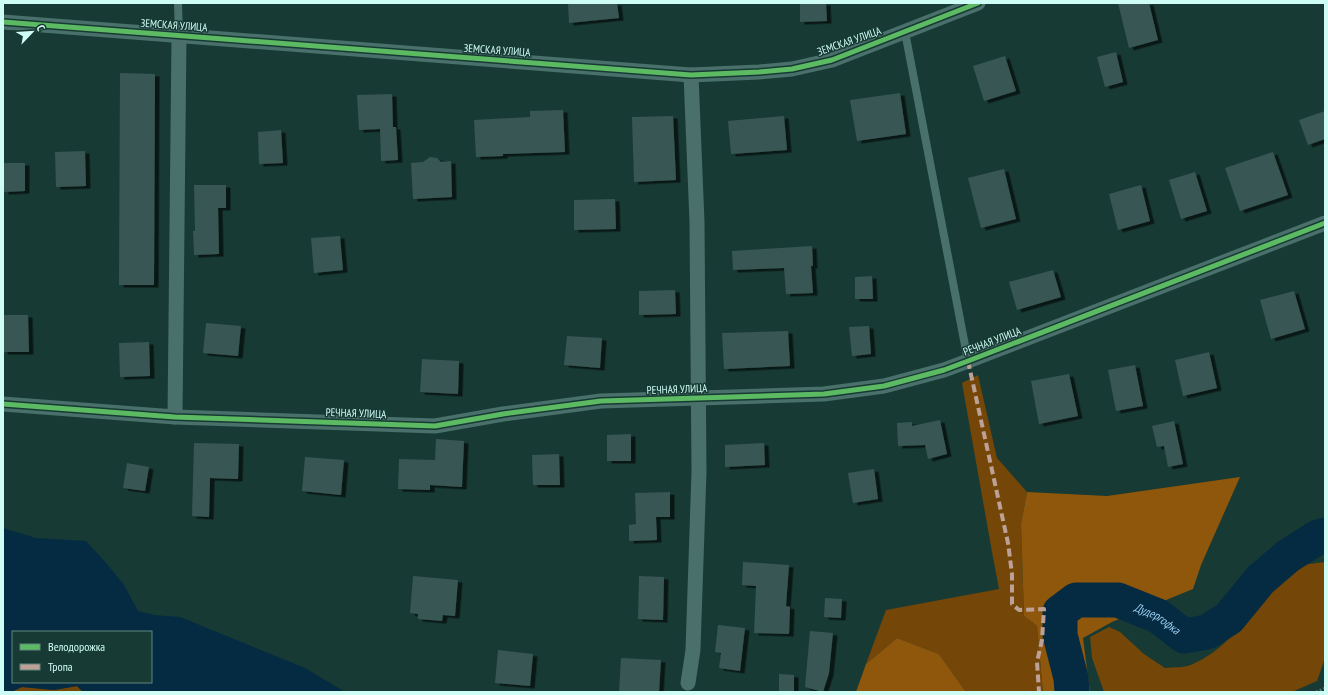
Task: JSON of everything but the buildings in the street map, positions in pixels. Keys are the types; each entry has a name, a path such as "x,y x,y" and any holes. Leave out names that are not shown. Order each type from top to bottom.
{"street":[{"name":"ЗЕМСКАЯ УЛИЦА","path":"3,22 691,75 792,69 832,60 978,3"},
{"path":"175,418 179,36"},
{"path":"688,683 693,650 698,540 699,471 697,222 691,75"},
{"name":"РЕЧНАЯ УЛИЦА","path":"3,404 175,418 435,426 503,414 601,401 824,394 884,386 944,370 1325,223"}],"lane":[{"path":"178,3 179,36"},
{"path":"905,32 968,361"}],"path":[{"path":"1316,692 1325,688"}],"shaded area":[{"path":"978,375 997,458 1027,492 1021,524 1024,616 1037,626 1043,692 966,692 939,654 897,638 866,664 886,610 999,589 962,383"},
{"path":"1240,477 1201,565 1193,589 1112,622 1083,638 1090,692 1043,692 1037,626 1024,616 1021,524 1027,492 1107,496"},
{"path":"1325,562 1325,658 1317,681 1292,692 1104,692 1092,658 1090,637 1109,627 1120,632 1144,654 1165,668 1190,665 1211,654 1227,641 1246,617 1262,590 1278,574 1294,567"},
{"path":"897,638 939,654 966,692 856,692 866,664"},
{"path":"77,686 83,692 11,692 22,687 54,690"}],"water":[{"path":"3,528 36,538 86,541 124,585 138,611 154,615 180,617 305,668 345,692 83,692 77,686 54,690 22,687 11,692 3,692"}],"waterway":[{"name":"Дудергофка","path":"1072,692 1071,678 1060,635 1060,612 1076,600 1118,600 1158,616 1184,636 1207,632 1229,618 1260,580 1288,556 1318,537 1325,535"}],"marked path":[{"path":"968,361 1008,543 1012,574 1012,604 1019,610 1044,609 1042,640 1037,662 1039,692"}],"cycle path":[{"path":"3,22 691,75 792,69 832,60 978,3"},
{"path":"3,404 175,417 435,426 503,414 601,401 824,394 884,386 944,370 1325,223"}]}
